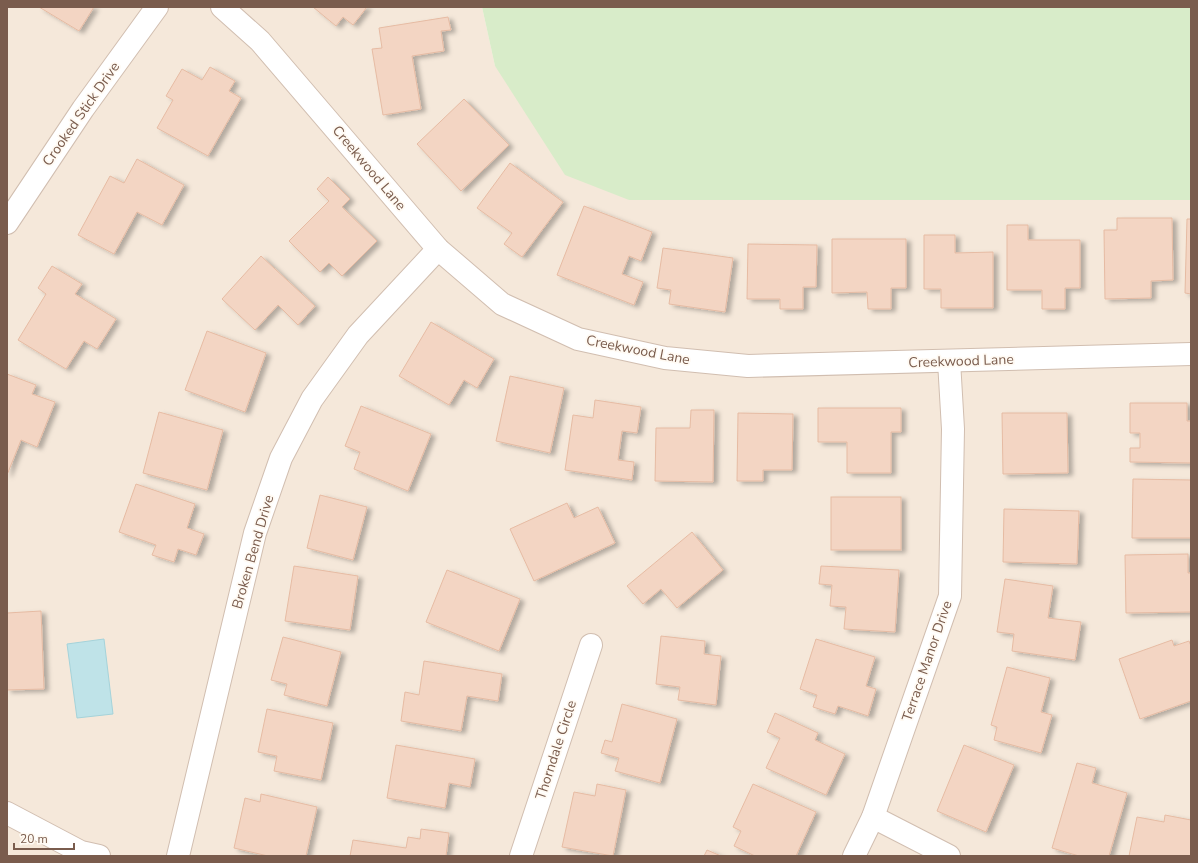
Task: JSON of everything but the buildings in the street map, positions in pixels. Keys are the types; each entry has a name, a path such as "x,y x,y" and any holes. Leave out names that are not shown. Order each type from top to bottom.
{"street":[{"name":"Crooked Stick Drive","path":"7,223 83,109 157,7"},
{"name":"Creekwood Lane","path":"222,7 260,41 438,249 502,304 578,339 665,358 748,366 1191,354"},
{"name":"Broken Bend Drive","path":"178,856 255,533 282,458 312,399 358,335 438,249"},
{"name":"Terrace Manor Drive","path":"854,856 873,818 950,596 953,429 949,361"},
{"name":"Thorndale Circle","path":"520,856 591,645"},
{"path":"7,813 81,852 100,856"},
{"path":"873,818 949,856"}],"shaded area":[{"path":"7,7 482,7 495,66 629,200 1191,200 1191,856 7,856"}],"green space":[{"path":"482,7 1191,7 1191,200 629,200 565,175 495,66"}],"water":[{"path":"104,639 113,714 77,718 67,644"}]}
